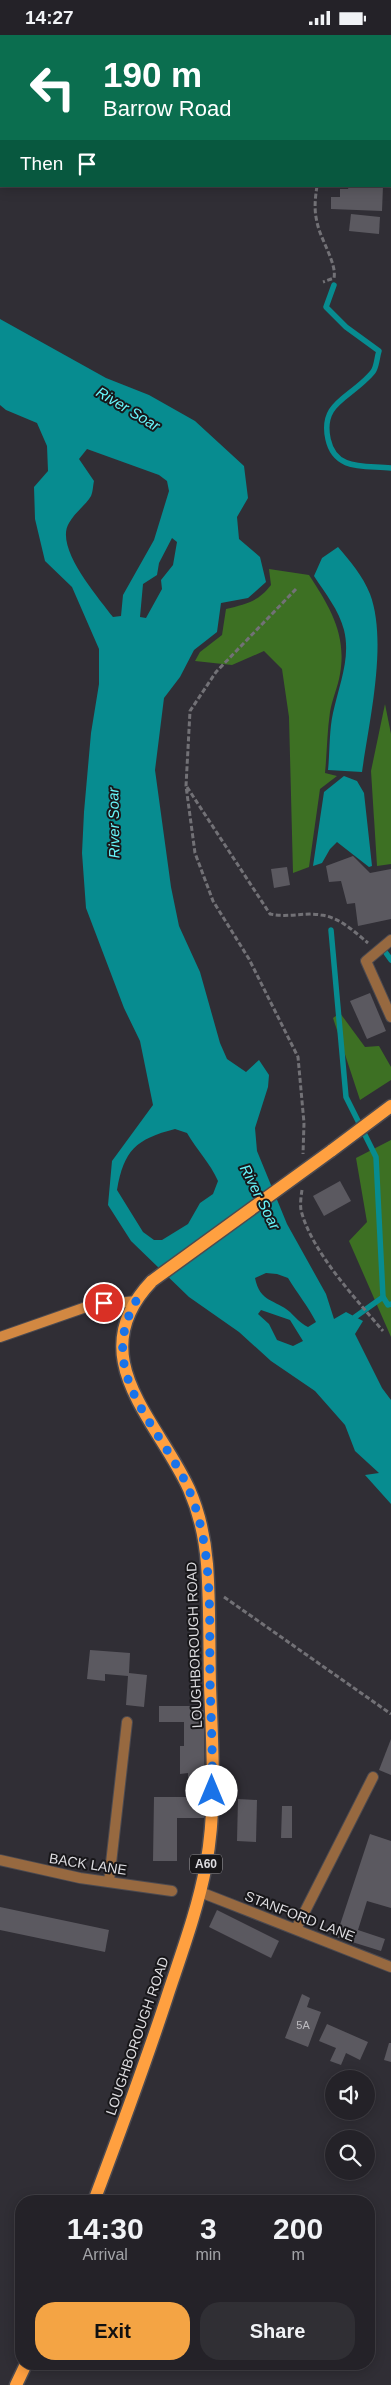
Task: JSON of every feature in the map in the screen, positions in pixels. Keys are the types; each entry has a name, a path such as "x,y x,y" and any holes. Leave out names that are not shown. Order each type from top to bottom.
{"main road":[{"name":"A60","path":"136,1301 152,1281 391,1106"},
{"path":"0,1337 89,1306 136,1301"},
{"name":"LOUGHBOROUGH ROAD","path":"96,2195 147,2058 200,1892 206,1864 212,1807 208,1585 205,1543 197,1510 189,1488 150,1424 125,1373 122,1343 128,1314 136,1301"},
{"path":"16,2385 23,2370"}],"street":[{"path":"391,940 366,961 391,1017"},
{"path":"109,1881 127,1722"},
{"path":"296,1929 373,1777"},
{"name":"BACK LANE","path":"0,1860 46,1872 172,1891"},
{"name":"STANFORD LANE","path":"200,1892 391,1967"}],"path":[{"path":"317,187 314,202 317,222 336,270 334,278 323,281"},
{"path":"296,589 216,672 190,711 186,786 195,853 213,901 249,959 298,1057 304,1123 303,1161"},
{"path":"186,786 270,913 282,917 322,915 350,927 377,952"},
{"path":"302,1180 301,1209 312,1235 342,1283 383,1331"},
{"path":"208,1585 391,1714"}],"green space":[{"path":"269,569 309,575 330,610 339,634 341,647 340,674 329,720 325,773 337,776 320,789 309,867 293,873 289,717 282,669 264,651 232,665 195,661 200,652 222,635 226,609 246,604 256,599 271,585"},
{"path":"385,704 391,734 391,864 377,866 371,771"},
{"path":"340,1013 365,1047 379,1046 391,1067 391,1080 360,1100 333,1018"},
{"path":"391,1140 391,1337 349,1241 367,1222 356,1158"}],"water":[{"name":"River Soar","path":"0,319 106,378 149,395 195,421 244,466 248,498 237,517 239,539 260,557 266,582 248,598 221,603 217,632 194,650 180,677 164,698 155,770 171,887 179,926 200,972 220,1043 227,1059 246,1072 259,1060 269,1075 268,1087 255,1128 257,1151 287,1224 326,1294 334,1319 346,1312 363,1321 355,1334 382,1388 391,1400 391,1504 365,1475 379,1473 355,1451 345,1425 315,1391 271,1361 239,1332 189,1297 131,1241 108,1205 112,1161 153,1105 140,1041 124,1008 86,908 82,853 84,812 91,733 99,684 99,649 72,587 45,561 35,519 34,487 48,471 47,446 37,423 6,410 0,405","holes":["87,449 159,475 167,481 169,491 154,540 123,595 121,616 113,617 80,571 67,545 66,533 69,523 91,496 94,481 79,459","172,538 177,542 173,565 161,580 162,589 146,618 140,617 143,584 157,575 159,563","175,1129 187,1133 218,1181 213,1194 200,1203 188,1224 162,1240 154,1240 143,1232 117,1190 124,1165 134,1148 150,1137","266,1273 288,1278 316,1322 308,1327 290,1312 264,1296 257,1286 255,1278","261,1310 290,1320 303,1341 293,1346 277,1340 269,1324 258,1314"]},
{"path":"338,547 364,581 375,613 377,658 362,772 328,770 330,734 345,661 346,640 339,616 314,576 322,558"},
{"path":"344,776 357,781 364,793 372,866 369,867 337,842 330,849 322,863 313,866 324,792"}],"building":[{"path":"349,187 383,187 382,211 331,209 331,197 340,197 340,189 348,189"},
{"path":"351,214 380,217 379,234 349,231"},
{"path":"353,856 370,873 391,869 391,919 358,926 355,903 347,904 341,881 329,882 326,866"},
{"path":"287,867 290,885 274,888 271,869"},
{"path":"370,993 386,1031 367,1039 350,1001"},
{"path":"340,1181 351,1201 324,1216 313,1196"},
{"path":"90,1650 130,1653 129,1673 147,1675 144,1707 126,1705 128,1676 105,1674 105,1681 87,1679"},
{"path":"159,1706 191,1706 191,1711 204,1710 205,1818 177,1818 177,1861 153,1861 154,1797 188,1797 188,1773 180,1774 180,1746 184,1746 184,1722 159,1722"},
{"path":"391,1739 391,1775 379,1770"},
{"path":"238,1799 257,1800 256,1842 237,1841"},
{"path":"282,1806 292,1806 292,1838 281,1838"},
{"path":"370,1834 391,1841 391,1908 367,1901 358,1930 385,1939 381,1951 336,1937"},
{"path":"0,1907 109,1930 105,1952 0,1930"},
{"path":"217,1910 279,1941 271,1958 209,1927"},
{"path":"302,1994 310,1998 307,2007 321,2012 308,2047 285,2038"},
{"path":"327,2024 368,2042 360,2060 346,2053 341,2065 330,2061 336,2048 319,2041"},
{"path":"389,2043 391,2043 391,2062 384,2060"}],"waterway":[{"path":"334,285 326,307 346,327 379,351 372,373 331,411 327,428 328,439 332,450 344,462 353,465 391,468"},
{"path":"331,930 346,1097 376,1157 383,1297"},
{"path":"386,953 391,960"},
{"path":"355,1317 383,1297 388,1305 391,1304"}],"route":[{"path":"104,1303 136,1301 128,1314 124,1329 122,1359 125,1373 131,1389 150,1424 189,1488 197,1510 205,1543 210,1634 213,1745 212,1791"}]}
